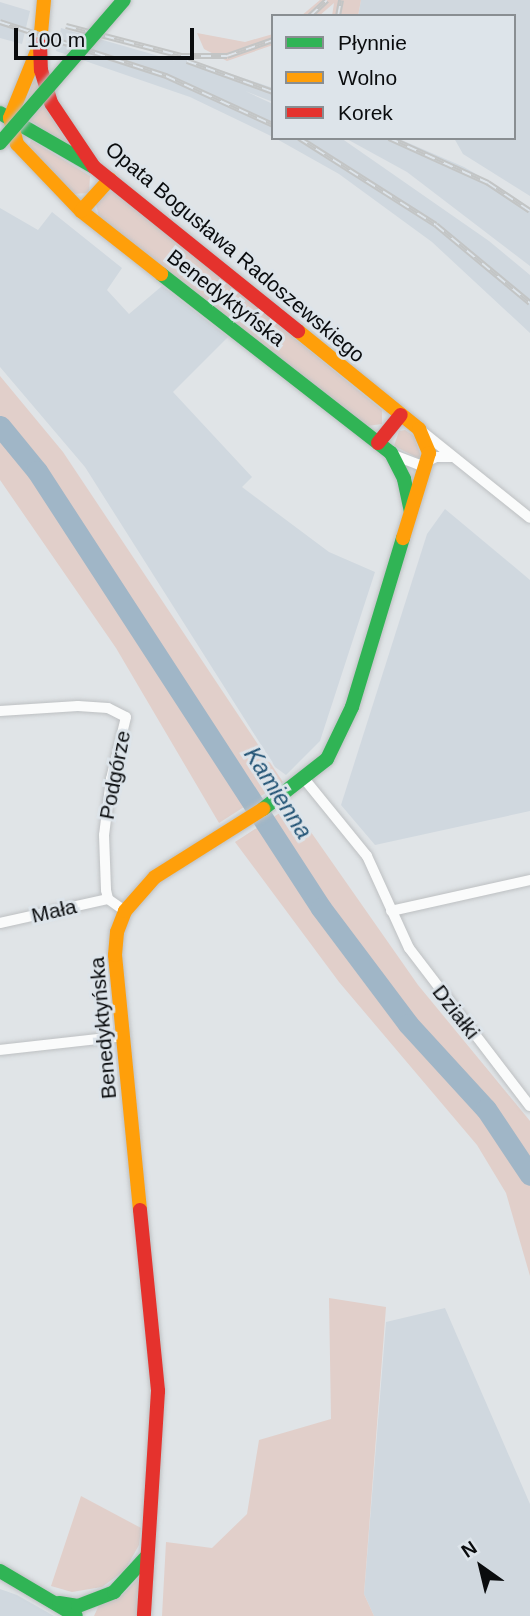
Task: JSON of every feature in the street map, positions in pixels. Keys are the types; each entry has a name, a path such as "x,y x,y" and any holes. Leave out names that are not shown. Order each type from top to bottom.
{"street":[{"path":"44,0 40,44 5,116 94,167"},
{"path":"0,143 124,0"},
{"name":"Opata Bogusława Radoszewskiego","path":"40,44 41,70 51,103 94,167 530,518"},
{"name":"Benedyktyńska","path":"5,116 17,144 81,211 391,453 404,479 411,511"},
{"path":"0,134 17,144"},
{"path":"81,211 110,179"},
{"path":"378,443 401,415"},
{"path":"419,429 427,442 428,465"},
{"path":"391,453 428,465"},
{"path":"428,465 436,457 453,457"},
{"name":"Benedyktyńska","path":"144,1616 157,1437 156,1348 115,955 125,911 155,877 290,792 306,781 327,759 345,725 411,511 428,465"},
{"name":"Podgórze","path":"0,711 78,706 108,708 126,717 111,779 104,835 108,899"},
{"name":"Działki","path":"306,781 366,856 409,948 438,990 530,1106"},
{"path":"391,911 530,880"},
{"path":"108,899 125,911"},
{"name":"Mała","path":"0,923 108,899"},
{"path":"0,1050 124,1036"},
{"path":"59,1603 78,1606 114,1592 148,1555"},
{"path":"0,1571 59,1603 76,1616"}],"shaded area":[{"path":"320,0 361,0 358,14 332,14 334,3 321,14 303,14"},
{"path":"361,0 530,0 530,196 463,154 455,140 516,140 516,14 358,14"},
{"path":"0,2 30,11 22,44 0,38"},
{"path":"61,28 176,61 168,58 169,53 271,87 271,101 245,91 271,103 271,136 190,97 56,51"},
{"path":"197,33 245,42 271,35 271,46 227,61 204,49"},
{"path":"34,78 45,107 71,148 28,119 24,110"},
{"path":"31,140 90,176 89,193 72,194 29,146"},
{"path":"279,140 344,140 489,241 530,275 530,333 432,242 339,174"},
{"path":"349,140 402,140 464,167 510,194 530,208 530,266 407,172"},
{"path":"115,191 382,410 382,424 367,426 99,217 96,205 102,194"},
{"path":"0,208 38,230 52,212 122,268 107,290 129,314 162,286 228,337 173,392 252,477 242,487 329,552 375,572 320,741 286,775 275,767 85,467 0,367"},
{"path":"0,376 63,452 283,782 219,823 116,648 0,480"},
{"path":"405,430 414,436 422,460 394,446 399,431"},
{"path":"445,509 530,580 530,811 375,845 341,805 427,534"},
{"path":"292,805 418,985 530,1121 530,1276 506,1193 477,1145 339,982 235,842"},
{"path":"329,1298 386,1307 364,1594 374,1616 162,1616 166,1542 212,1548 247,1514 259,1440 331,1419"},
{"path":"445,1308 530,1504 530,1616 374,1616 364,1594 386,1322"},
{"path":"81,1496 141,1528 139,1545 125,1570 102,1587 72,1592 51,1586"},
{"path":"139,1578 137,1616 94,1616 99,1605 122,1595"},
{"path":"0,1589 17,1595 54,1616 0,1616"}],"waterway":[{"name":"Kamienna","path":"0,426 37,471 321,908 408,1024 486,1109 530,1175"}],"railway":[{"path":"312,14 327,0"},
{"path":"338,14 341,0"},
{"path":"0,22 166,76 271,124"},
{"path":"66,26 181,56 227,56 271,41"},
{"path":"187,61 271,91"},
{"path":"302,140 436,225 530,303"},
{"path":"393,140 488,183 530,211"}],"traffic: fast":[{"path":"0,143 124,0"},
{"path":"0,113 92,166"},
{"path":"161,274 391,453 404,479 411,511"},
{"path":"263,809 327,759 352,707 403,538"},
{"path":"59,1603 78,1606 114,1592 147,1556"},
{"path":"0,1571 76,1616"}],"traffic: slow":[{"path":"44,0 40,44 10,118 17,144 81,211 161,274"},
{"path":"81,211 110,179"},
{"path":"298,331 419,429 429,453 403,538"},
{"path":"140,1210 115,955 117,932 125,911 155,877 263,809"}],"traffic: jam":[{"path":"40,44 41,70 51,103 94,167 298,331"},
{"path":"378,443 401,415"},
{"path":"140,1210 158,1391 144,1616"}]}
